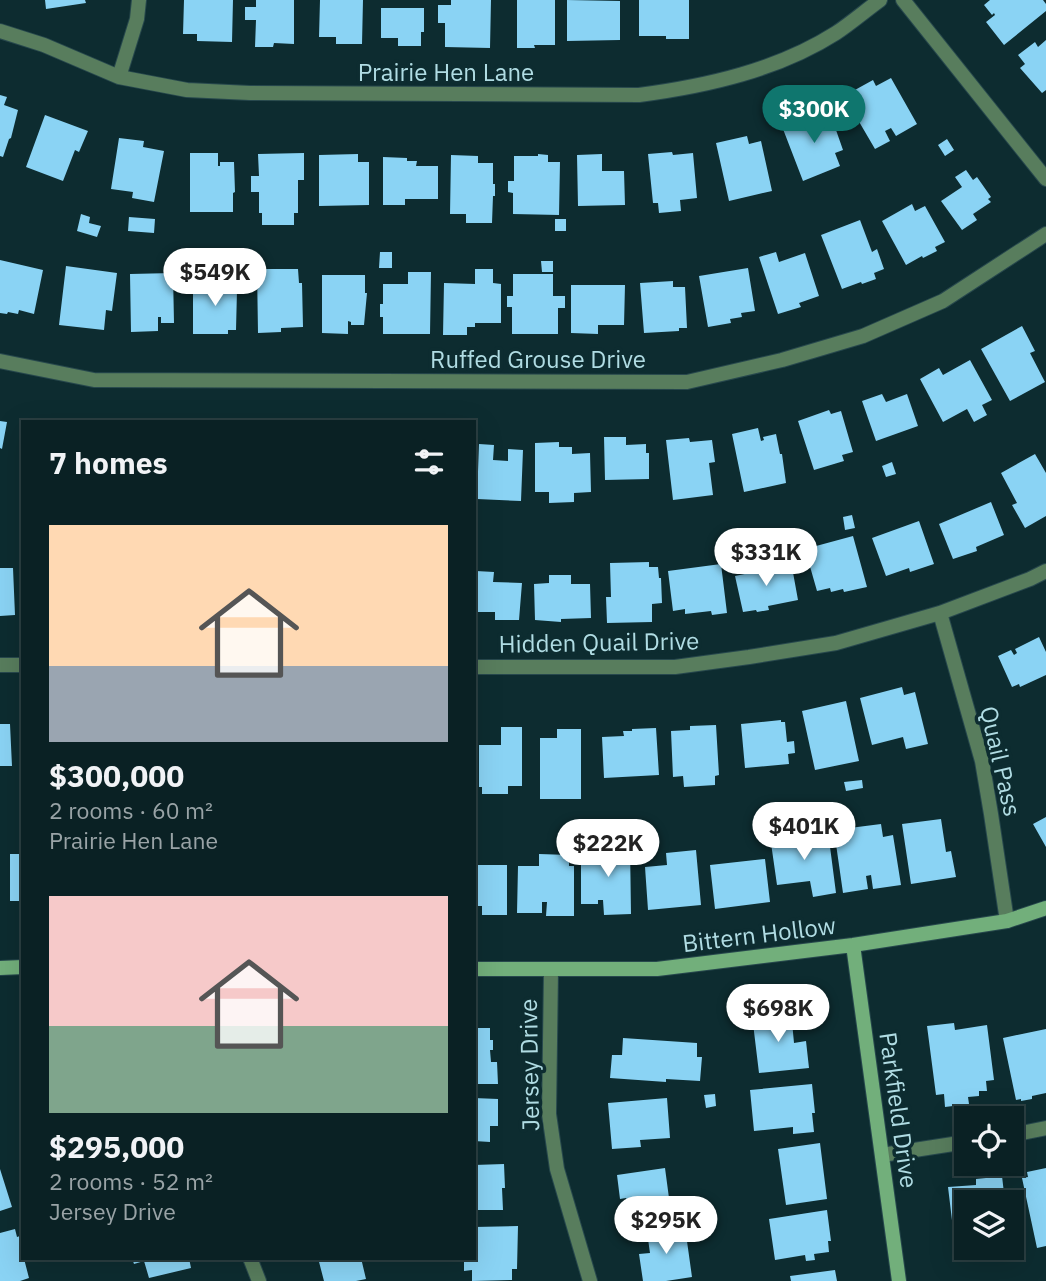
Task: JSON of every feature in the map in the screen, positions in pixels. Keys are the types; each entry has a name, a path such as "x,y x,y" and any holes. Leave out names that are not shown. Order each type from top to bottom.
{"street":[{"path":"119,77 137,19 139,0"},
{"name":"Prairie Hen Lane","path":"0,31 44,45 119,77 187,90 250,93 639,95 686,89 790,58 835,33 880,0"},
{"path":"903,0 1046,179"},
{"name":"Ruffed Grouse Drive","path":"0,360 94,380 687,382 782,360 863,335 943,301 1046,234"},
{"name":"Hidden Quail Drive","path":"476,667 675,667 836,643 940,613 1046,571"},
{"name":"Quail Pass","path":"940,613 982,761 1006,921"},
{"path":"0,665 21,665"},
{"name":"Bittern Hollow","path":"476,969 657,969 853,946 1006,921 1046,908"},
{"name":"Parkfield Drive","path":"853,946 899,1281"},
{"path":"0,968 21,967"},
{"name":"Jersey Drive","path":"551,970 549,1114 557,1169 590,1281"},
{"path":"1024,1133 1046,1128"},
{"path":"882,1155 954,1144"},
{"path":"251,1260 259,1281"}],"building":[{"path":"45,0 85,0 86,3 46,9"},
{"path":"184,0 233,0 232,42 197,41 197,34 183,34"},
{"path":"256,0 294,0 294,44 274,43 273,47 255,47 256,20 245,20 245,7 256,7"},
{"path":"320,0 363,0 362,44 336,44 336,37 319,37"},
{"path":"451,0 491,0 490,48 445,47 445,23 438,23 438,5 451,5"},
{"path":"517,0 555,0 555,45 517,48"},
{"path":"567,0 620,1 620,40 567,41"},
{"path":"639,0 689,0 689,39 639,36"},
{"path":"990,0 1043,0 1046,11 1004,45 986,22 995,15 984,5"},
{"path":"381,8 424,8 421,46 398,46 398,38 381,38"},
{"path":"1046,40 1046,90 1042,93 1020,68 1025,64 1018,55 1035,42 1038,47"},
{"path":"891,78 917,124 896,136 891,128 885,131 890,141 875,149 844,96 873,80 876,86"},
{"path":"0,95 7,97 4,105 18,110 3,157 0,156"},
{"path":"813,111 816,118 826,114 832,131 836,130 843,150 835,153 840,166 803,181 783,129 801,122 799,117"},
{"path":"45,115 88,131 79,152 75,150 63,181 26,167"},
{"path":"747,136 749,144 761,141 772,191 729,201 716,143"},
{"path":"119,138 144,141 143,147 164,151 154,202 132,198 133,192 111,189"},
{"path":"947,139 954,150 945,156 938,145"},
{"path":"672,152 673,155 693,153 697,198 680,200 681,211 659,213 658,203 653,203 648,154"},
{"path":"190,153 218,153 218,166 220,162 234,162 233,212 190,212"},
{"path":"304,153 304,180 298,180 298,213 294,213 294,225 262,225 259,192 251,192 251,176 259,176 258,154"},
{"path":"358,154 358,162 369,162 369,205 319,206 319,155"},
{"path":"602,154 602,171 624,171 625,205 578,206 577,155"},
{"path":"451,155 478,156 478,163 493,163 495,196 492,223 466,223 466,214 450,214"},
{"path":"548,155 548,162 560,162 559,215 513,214 513,193 508,192 508,181 514,181 514,156"},
{"path":"383,157 407,158 407,161 417,161 416,166 438,166 438,199 405,199 405,205 383,205"},
{"path":"966,170 973,180 977,177 991,197 988,199 991,202 973,214 977,220 962,230 941,201 962,187 955,177"},
{"path":"912,204 915,211 925,206 945,242 935,247 937,251 906,265 882,221"},
{"path":"81,214 90,217 89,223 101,226 97,237 77,231"},
{"path":"129,217 155,219 154,233 128,231"},
{"path":"555,219 566,219 566,231 555,231"},
{"path":"860,220 872,252 877,249 884,269 874,273 876,279 842,289 821,235"},
{"path":"380,252 392,252 392,268 379,268"},
{"path":"776,252 779,262 805,253 819,296 799,303 801,307 778,314 759,257"},
{"path":"0,260 43,270 34,314 19,310 18,314 0,313"},
{"path":"541,261 553,261 553,272 542,272"},
{"path":"66,266 117,273 112,311 106,310 104,330 59,325"},
{"path":"748,268 755,311 741,313 742,317 730,319 731,323 708,327 699,276"},
{"path":"257,269 298,269 299,283 302,283 303,327 258,333"},
{"path":"475,269 493,269 493,283 501,284 501,323 475,323 475,327 467,327 467,335 443,335 444,283 475,284"},
{"path":"408,272 431,272 430,334 383,334 380,304 383,304 383,284 408,284"},
{"path":"173,273 174,323 161,323 161,317 158,317 158,331 131,332 130,274"},
{"path":"513,274 553,274 553,296 565,296 565,308 558,308 558,334 512,334 512,307 507,307 507,296 513,296"},
{"path":"322,275 365,275 367,293 364,325 351,325 348,321 348,334 322,333"},
{"path":"229,279 240,279 240,290 237,290 236,330 228,330 228,334 193,334 193,284 225,284 225,290 229,290"},
{"path":"673,281 673,287 685,287 687,328 644,333 640,283"},
{"path":"571,285 625,285 624,325 598,325 598,334 571,333"},
{"path":"1022,326 1035,351 1030,353 1045,382 1010,401 981,349"},
{"path":"970,360 992,400 982,405 987,415 974,422 967,409 943,422 920,379 939,368 943,375"},
{"path":"882,394 886,402 907,394 918,426 876,441 862,401"},
{"path":"829,410 831,414 841,411 853,452 842,455 844,461 814,470 798,421"},
{"path":"0,421 7,422 2,449 0,448"},
{"path":"758,428 761,441 764,440 763,437 776,434 786,483 744,492 732,434"},
{"path":"604,437 626,437 626,445 646,444 646,453 649,453 649,479 605,480"},
{"path":"689,438 690,442 712,440 715,462 709,463 713,495 673,500 666,440"},
{"path":"559,442 559,447 572,447 572,454 590,453 591,492 574,493 574,502 549,503 549,492 535,492 535,443"},
{"path":"479,444 494,445 493,460 508,461 508,449 523,450 521,501 477,499"},
{"path":"1035,454 1046,473 1046,516 1025,528 1012,505 1017,503 1001,473"},
{"path":"892,462 896,474 886,477 882,466"},
{"path":"991,502 1004,535 976,547 977,551 953,559 939,524"},
{"path":"852,515 855,528 845,530 843,517"},
{"path":"919,521 934,564 910,572 909,568 886,576 872,538"},
{"path":"853,536 867,587 844,592 843,589 831,592 830,588 817,591 805,549"},
{"path":"770,561 772,571 792,567 798,600 768,606 769,610 743,612 735,576 759,571 757,563"},
{"path":"649,562 649,567 658,567 661,578 662,603 652,604 652,622 607,623 606,597 611,597 610,563"},
{"path":"721,564 727,613 712,615 711,611 685,614 685,609 673,611 668,571"},
{"path":"0,568 13,568 15,615 0,616"},
{"path":"476,571 494,572 493,582 522,583 519,620 495,620 495,612 476,612"},
{"path":"549,575 571,575 571,584 590,584 591,618 561,619 561,622 535,620 534,584 549,583"},
{"path":"1039,637 1046,652 1046,675 1020,687 1019,684 1012,687 998,656 1011,650 1014,655 1017,653 1015,649"},
{"path":"902,687 904,695 915,692 928,744 906,749 903,737 872,745 860,698"},
{"path":"846,701 859,761 815,770 802,711"},
{"path":"781,720 785,722 787,742 794,741 795,753 788,754 789,764 745,768 741,724"},
{"path":"0,724 10,724 12,766 0,766"},
{"path":"716,725 719,775 715,776 715,785 684,787 683,776 673,777 671,731 690,730 690,726"},
{"path":"501,727 522,727 522,786 508,786 508,794 482,794 482,787 479,787 479,745 501,745"},
{"path":"656,728 659,775 604,778 602,737 624,736 623,731 632,729"},
{"path":"557,729 581,729 581,799 540,799 540,738 557,738"},
{"path":"862,780 863,788 846,791 844,782"},
{"path":"1046,817 1046,847 1033,824"},
{"path":"941,819 946,852 951,851 956,877 911,884 902,824"},
{"path":"881,824 883,837 893,835 901,885 873,889 871,875 866,876 868,889 843,893 834,830"},
{"path":"809,830 810,841 829,839 836,893 813,897 810,881 777,885 770,836"},
{"path":"630,845 631,914 604,915 603,900 598,900 598,904 581,904 581,856 593,856 593,846"},
{"path":"696,850 701,905 648,910 645,867 667,865 666,853"},
{"path":"10,854 21,854 21,901 10,901"},
{"path":"539,854 569,855 569,866 574,866 574,916 546,916 547,902 542,902 542,913 517,913 518,866 539,866"},
{"path":"765,859 770,902 715,909 710,865"},
{"path":"476,865 507,865 507,915 482,915 482,906 476,906"},
{"path":"791,1011 794,1043 806,1041 809,1068 759,1073 752,1015"},
{"path":"954,1023 955,1030 987,1025 994,1080 986,1081 987,1091 979,1091 979,1096 968,1097 969,1104 945,1107 944,1094 936,1095 927,1026"},
{"path":"476,1028 490,1028 490,1040 493,1040 491,1062 497,1062 498,1084 476,1084"},
{"path":"1046,1029 1046,1093 1032,1096 1032,1099 1016,1100 1003,1038"},
{"path":"623,1038 697,1043 697,1057 702,1057 700,1081 666,1079 666,1082 610,1078 612,1055 622,1055"},
{"path":"812,1084 814,1132 793,1134 793,1127 754,1131 750,1090"},
{"path":"715,1094 716,1106 706,1108 704,1095"},
{"path":"476,1098 498,1099 498,1126 490,1126 490,1142 476,1141"},
{"path":"667,1098 670,1138 640,1140 641,1147 612,1149 608,1103"},
{"path":"820,1143 827,1199 786,1205 778,1149"},
{"path":"504,1164 503,1210 476,1210 476,1165"},
{"path":"665,1168 671,1213 627,1220 624,1201 627,1200 620,1199 617,1175"},
{"path":"1046,1168 1046,1246 1037,1248 1022,1178 1028,1177 1027,1172"},
{"path":"0,1169 12,1207 0,1211"},
{"path":"985,1176 1002,1176 1004,1190 954,1190 954,1237 948,1187 976,1185 976,1179 986,1178"},
{"path":"827,1210 831,1241 828,1241 829,1252 814,1254 815,1260 806,1261 805,1255 775,1260 769,1219"},
{"path":"518,1226 517,1269 512,1269 512,1280 472,1281 472,1270 464,1271 464,1260 476,1260 476,1227"},
{"path":"685,1227 692,1277 643,1281 639,1254 650,1253 647,1232"},
{"path":"15,1229 17,1237 21,1236 21,1260 24,1260 29,1278 0,1281 0,1233"},
{"path":"133,1260 189,1260 191,1268 149,1278 144,1261 134,1264"},
{"path":"319,1260 361,1260 366,1279 324,1281"},
{"path":"835,1270 837,1281 791,1281 790,1276"}]}
